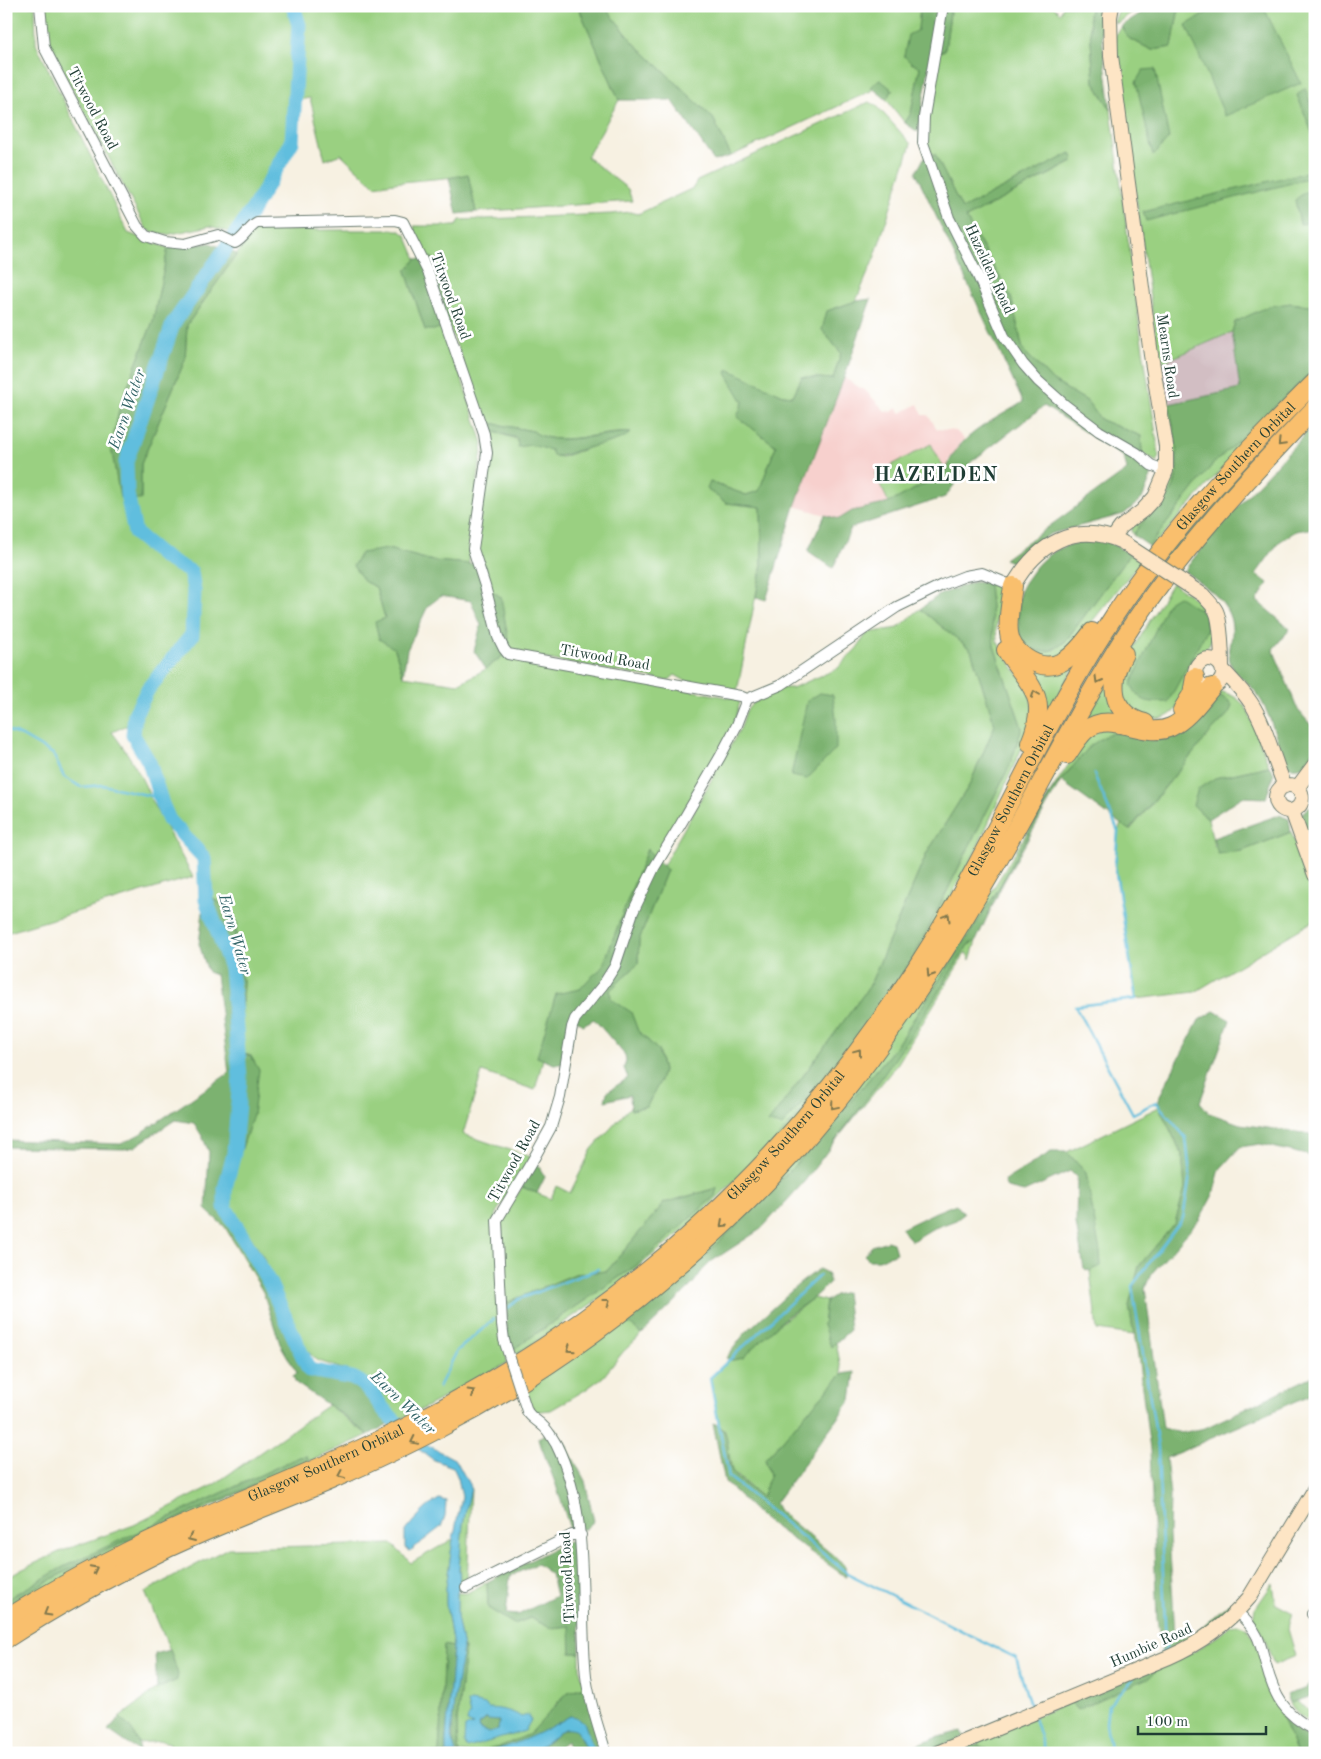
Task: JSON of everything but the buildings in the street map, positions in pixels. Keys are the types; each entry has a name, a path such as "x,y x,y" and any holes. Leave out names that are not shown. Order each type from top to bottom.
{"highway":[{"name":"Glasgow Southern Orbital","path":"6,1619 89,1571 168,1532 368,1446 429,1415 502,1374 603,1306 675,1247 752,1175 823,1096 903,989 954,905 1079,672 1121,604 1168,542 1247,450 1315,382"},
{"name":"Glasgow Southern Orbital","path":"6,1638 95,1586 171,1547 332,1480 443,1427 503,1394 598,1329 662,1278 745,1203 813,1131 882,1045 945,951 991,873 1108,663 1151,598 1184,553 1225,504 1315,408"},
{"path":"1013,586 1009,633 1014,647 1030,661 1042,665 1053,665 1075,654 1168,542"},
{"path":"1184,553 1119,664 1114,683 1115,693 1118,702 1127,715 1140,722 1159,724 1177,716 1188,704 1196,677"},
{"path":"990,838 1038,722 1036,694 1006,650 1000,633 1001,611 1013,586"},
{"path":"991,873 1075,743 1087,730 1098,724 1109,722 1149,731 1162,730 1180,722 1213,687"}],"street":[{"name":"Titwood Road","path":"40,6 44,48 137,226 146,236 165,242 185,244 218,235 232,243 238,243 252,226 258,223 395,220 403,222 429,274 484,434 487,453 473,549 486,586 498,636 508,654 740,696 747,699 737,725 720,757 650,874 633,912 614,966 603,985 575,1019 562,1089 551,1127 497,1220 504,1340 527,1410 531,1417 548,1431 556,1445 571,1486 581,1535 586,1675 606,1753"},
{"name":"Hazelden Road","path":"943,6 924,117 923,143 949,218 978,276 1004,336 1023,364 1038,381 1064,404 1099,431 1137,452 1151,465 1166,471"},
{"name":"Mearns Road","path":"1112,6 1110,18 1111,56 1151,355 1166,446 1166,471 1155,497 1142,511 1121,527 1119,541"},
{"path":"747,699 781,684 897,607 942,585 965,576 982,573 1013,586 1030,561 1047,546 1075,535 1088,534 1119,541 1203,595 1215,609 1218,618 1222,668 1221,680 1213,687"},
{"path":"1220,637 1216,646 1197,666 1196,677 1200,684 1236,693 1247,698"},
{"path":"1205,659 1215,660 1247,698 1291,787 1300,792 1302,800 1298,808 1292,811 1282,809 1277,803 1277,794 1291,787 1315,764"},
{"path":"1292,811 1315,875"},
{"name":"Humbie Road","path":"937,1753 1182,1651 1213,1633 1237,1612 1249,1598 1315,1489"},
{"path":"466,1588 572,1535 581,1535"},
{"path":"1237,1612 1252,1627 1258,1638 1273,1684 1284,1708 1297,1720 1315,1730"}],"shaded area":[{"path":"1232,332 1240,389 1169,404 1159,361 1166,361"},
{"path":"844,378 867,392 886,412 889,411 890,413 897,408 901,413 918,404 923,415 928,415 937,429 956,431 964,439 948,461 946,472 889,503 852,511 839,519 795,506"}],"green space":[{"path":"6,6 35,6 36,44 128,233 168,248 153,321 120,406 111,447 121,497 141,499 141,464 185,360 187,325 254,230 399,230 406,235 416,259 406,271 425,330 444,326 483,443 469,542 469,564 433,561 388,549 365,582 376,587 403,676 458,684 486,669 503,656 737,699 740,702 734,724 656,858 647,850 602,968 574,998 537,1057 543,1059 535,1090 482,1072 463,1134 531,1157 496,1213 507,1363 419,1411 397,1420 368,1383 352,1372 316,1360 303,1346 264,1258 229,1203 228,1190 253,1115 251,1056 242,1053 239,1026 241,1026 243,981 234,959 237,923 225,907 209,895 207,858 177,825 168,809 152,759 138,732 137,721 112,732 140,774 152,802 193,877 6,933"},
{"path":"44,6 580,6 581,13 619,100 587,157 628,189 632,201 476,212 468,175 375,186 341,154 325,160 310,98 298,100 279,169 251,220 238,235 210,226 166,235 147,230 48,44"},
{"path":"580,6 604,6 634,43 713,118 731,156 714,161 672,100 619,100 581,13"},
{"path":"604,6 920,6 918,30 911,63 920,67 911,113 905,123 886,99 893,90 871,87 873,90 731,156 713,118 634,43"},
{"path":"920,6 951,6 945,50 931,55 918,132 905,123 911,113 920,67 911,63 904,56 908,35 918,30"},
{"path":"951,6 1053,6 1060,13 1063,6 1091,6 1089,14 1094,82 1111,110 1140,330 1159,455 1157,462 1142,453 1141,436 1101,420 1087,401 1053,381 1023,350 1011,297 966,218 1073,162 1071,153 962,209 935,155 926,150 922,136 936,53 945,50"},
{"path":"1091,6 1104,6 1101,29 1111,110 1094,82 1089,14"},
{"path":"1120,6 1141,6 1117,23 1114,22"},
{"path":"1152,6 1183,6 1178,13 1172,47 1152,50 1128,38 1121,26"},
{"path":"1183,6 1315,6 1315,302 1309,306 1291,303 1235,322 1232,332 1166,361 1159,361 1115,48 1115,36 1121,26 1128,38 1152,50 1172,47 1178,13"},
{"path":"1219,6 1263,6 1301,83 1225,116 1186,25"},
{"path":"1155,69 1169,138 1153,156 1136,82 1143,70"},
{"path":"879,79 893,90 886,99 871,87"},
{"path":"1305,88 1315,116 1315,140 1297,95"},
{"path":"869,102 876,105 911,144 875,256 856,301 827,311 823,330 841,353 833,379 802,377 793,396 783,395 728,370 743,402 738,417 776,446 759,491 746,495 710,482 726,503 761,507 762,564 737,692 689,683 675,675 668,681 508,652 485,565 481,564 478,547 487,430 552,450 553,456 562,457 630,433 566,439 542,436 533,431 485,422 449,325 453,323 433,258 425,258 414,226 456,226 460,220 630,212 638,214 693,188 697,181"},
{"path":"1071,153 1074,161 966,218 1011,297 1023,350 1053,381 1087,401 1101,420 1141,436 1142,453 1152,474 1142,499 1124,514 1050,534 1012,562 1004,559 1127,470 1124,457 1044,406 971,462 945,497 851,528 833,568 808,551 825,515 839,519 852,511 889,503 946,472 950,459 966,439 977,430 1023,402 916,173 924,158 935,154 962,209"},
{"path":"1315,170 1315,177 1146,221 1143,212"},
{"path":"468,174 476,212 457,214 449,178"},
{"path":"1305,192 1315,193 1311,223 1300,224 1295,200"},
{"path":"210,243 237,254 187,325 185,360 141,464 141,500 120,498 111,447 120,406 153,321 168,248"},
{"path":"432,258 453,323 434,330 425,330 406,271 416,259"},
{"path":"871,299 844,378 795,506 766,600 756,597 762,564 761,507 726,503 707,489 710,482 746,495 759,491 776,446 737,417 743,402 726,373 728,369 783,395 793,396 802,377 833,379 841,353 822,330 827,311 856,301"},
{"path":"1315,302 1315,369 1212,465 1149,546 1133,535 1169,495 1174,486 1177,463 1169,404 1240,389 1232,332 1235,322 1269,306 1291,303 1309,306"},
{"path":"1315,369 1315,372 1222,469 1151,548 1149,546 1212,465"},
{"path":"1162,373 1177,450 1176,480 1168,498 1133,535 1131,530 1159,503 1168,489 1174,473 1171,472 1161,393"},
{"path":"1315,391 1315,399 1276,440 1171,561 1163,556 1197,516"},
{"path":"485,422 533,431 553,439 631,433 614,441 564,455 553,456 551,450 530,445 518,447 517,438 487,430"},
{"path":"1315,423 1315,497 1313,499 1315,500 1315,528 1296,531 1279,542 1256,574 1268,583 1257,601 1290,629 1273,649 1298,710 1311,725 1315,726 1316,746 1313,757 1303,766 1290,767 1285,765 1262,702 1254,690 1231,665 1229,654 1232,624 1229,614 1224,605 1210,590 1184,571 1231,514"},
{"path":"931,444 946,472 889,503 875,474"},
{"path":"1105,540 1130,554 1065,642 1047,651 1037,650 1026,644 1020,639 1020,595 1021,589 1036,566 1053,552 1072,544"},
{"path":"388,549 433,561 485,565 492,591 501,597 510,650 486,669 474,651 481,625 471,601 441,596 428,606 407,650 403,676 395,649 379,639 375,622 385,618 376,587 365,582 353,566 361,553"},
{"path":"1130,554 1141,561 1065,655 1038,660 1017,645 1013,614 1022,587 1018,611 1042,652 1053,650 1065,642"},
{"path":"973,582 989,583 994,646 1022,728 1010,765 914,957 842,1058 782,1126 768,1123 869,987 927,853 970,784 995,725 971,650 920,609 939,595"},
{"path":"989,583 997,587 999,593 996,628 997,641 1030,691 1034,721 974,855 921,950 846,1058 777,1139 693,1222 606,1294 513,1357 512,1350 640,1263 715,1196 716,1188 664,1203 607,1271 575,1274 506,1303 501,1221 522,1187 551,1199 556,1186 570,1193 592,1149 631,1106 631,1110 647,1106 660,1081 663,1071 658,1050 638,1031 630,1012 611,999 610,990 638,964 639,940 667,870 663,866 741,727 746,711 752,704 781,688 792,688 837,669 857,648 867,633 898,628 920,609 971,650 995,725 970,784 927,853 869,987 769,1122 914,957 1010,765 1022,728 994,646"},
{"path":"1172,583 1206,608 1214,625 1213,635 1208,646 1190,665 1188,687 1178,707 1172,713 1158,719 1144,716 1131,708 1122,695 1121,678 1126,660"},
{"path":"1178,596 1205,614 1207,630 1168,702 1150,702 1138,695 1131,684 1168,602"},
{"path":"1080,656 1050,710 1045,710 1026,667"},
{"path":"1105,684 1124,717 1110,714 1078,729"},
{"path":"1218,691 1236,698 1248,711 1269,766 1215,778 1193,805 1208,819 1214,846 1242,851 1291,832 1315,897 1315,920 1195,992 1136,999 1115,866 1118,831 1121,824 1130,830 1209,734 1230,712 1219,695 1192,725 1174,737 1155,737 1070,769 1052,791 993,898 894,1049 815,1144 744,1218 679,1280 622,1317 642,1334 623,1352 603,1377 551,1410 532,1412 522,1385 582,1349 959,942 1003,873 1051,791 1087,737 1104,727 1152,735"},
{"path":"820,693 833,695 836,719 836,749 807,779 791,776 807,701"},
{"path":"1219,695 1232,705 1230,712 1209,734 1129,830 1061,781 1002,885 976,941 968,945 912,1034 872,1092 804,1182 761,1229 712,1261 692,1285 642,1334 622,1318 679,1280 744,1218 815,1144 894,1049 993,898 1052,791 1090,746 1108,734 1125,732 1155,737 1174,737 1192,725"},
{"path":"1269,766 1274,773 1266,798 1242,797 1208,819 1193,805 1198,789 1215,778"},
{"path":"1310,806 1315,813 1315,861 1299,819"},
{"path":"1279,815 1289,819 1291,832 1242,851 1218,854 1213,838"},
{"path":"647,849 667,870 639,940 638,964 610,990 611,999 631,1012 638,1031 658,1050 663,1071 647,1106 631,1110 630,1095 605,1101 607,1092 628,1078 624,1068 626,1060 625,1055 594,1019 583,1025 575,1019 566,1064 554,1064 537,1057 556,994 580,989 602,968"},
{"path":"209,895 225,907 230,908 237,923 234,959 243,981 241,1026 239,1026 242,1053 251,1056 259,1070 253,1115 228,1190 223,1187 223,1205 268,1283 281,1314 285,1333 309,1373 356,1383 365,1389 390,1423 368,1435 346,1417 296,1383 293,1376 297,1373 280,1344 263,1292 225,1227 206,1210 209,1152 194,1123 175,1120 134,1147 125,1149 6,1147 6,1140 121,1144 140,1134 229,1073 216,975 208,972 199,944 203,911"},
{"path":"976,941 970,960 966,952 898,1063 833,1144 886,1071 968,945"},
{"path":"1214,1011 1230,1020 1200,1102 1209,1113 1240,1124 1315,1136 1315,1157 1260,1144 1240,1147 1220,1169 1213,1195 1199,1220 1151,1274 1145,1288 1163,1428 1181,1433 1205,1428 1315,1375 1315,1393 1166,1458 1170,1496 1169,1535 1175,1635 1181,1638 1197,1631 1230,1602 1233,1609 1204,1634 1162,1655 1157,1619 1150,1450 1138,1356 1129,1306 1139,1266 1175,1223 1185,1188 1182,1154 1159,1107 1159,1097 1199,1020"},
{"path":"1159,1107 1182,1154 1185,1188 1175,1223 1139,1266 1129,1306 1134,1335 1097,1330 1090,1271 1101,1265 1086,1173 1067,1152"},
{"path":"1051,1152 1067,1152 1086,1173 1101,1266 1090,1271 1084,1269 1076,1224 1077,1178 1070,1171 1024,1192 1007,1188 1004,1181"},
{"path":"536,1162 545,1177 537,1193 522,1187"},
{"path":"717,1188 715,1196 640,1263 512,1350 507,1333 506,1303 575,1274 607,1271 664,1203"},
{"path":"956,1204 964,1214 956,1220 932,1229 912,1241 901,1229 936,1212"},
{"path":"887,1241 893,1243 896,1253 879,1260 869,1260 864,1255 872,1246"},
{"path":"819,1269 827,1273 830,1282 813,1298 786,1317 743,1358 733,1360 726,1358 745,1333 799,1284"},
{"path":"846,1292 850,1330 831,1347 823,1325 826,1301 835,1295"},
{"path":"813,1298 826,1301 823,1325 832,1346 836,1342 842,1374 765,1459 770,1475 762,1498 732,1471 725,1431 719,1425 710,1378 729,1360 733,1360"},
{"path":"855,1372 851,1400 775,1503 779,1511 845,1565 846,1577 762,1518 725,1482 713,1423 720,1426 727,1437 732,1471 762,1498 770,1475 765,1459 842,1374"},
{"path":"328,1405 368,1435 212,1506 6,1613 6,1608 32,1590 100,1553 309,1461 299,1457 139,1532 6,1600 6,1579 59,1552 134,1525 212,1486"},
{"path":"555,1429 565,1443 585,1481 594,1521 585,1529 570,1529 538,1438"},
{"path":"307,1456 309,1461 100,1553 32,1590 6,1608 6,1600 63,1567 299,1457"},
{"path":"471,1488 467,1585 460,1585 461,1536"},
{"path":"453,1539 446,1588 446,1604 453,1647 444,1646 439,1753 170,1753 170,1743 162,1741 139,1743 119,1718 157,1689 177,1680 173,1657 145,1592 228,1548 392,1544 411,1563"},
{"path":"578,1540 580,1653 571,1653 570,1626 551,1628 530,1618 514,1624 488,1608 487,1582 569,1541","holes":["537,1564 551,1574 556,1596 518,1615 506,1614 510,1576"]},
{"path":"487,1582 488,1608 514,1624 530,1618 551,1628 571,1626 571,1653 580,1653 580,1670 585,1687 573,1690 565,1695 540,1725 522,1739 484,1751 474,1753 458,1752 457,1722 465,1648 463,1648 457,1617 457,1593 467,1593"},
{"path":"1273,1583 1276,1604 1293,1613 1288,1629 1296,1656 1274,1665 1265,1640 1253,1617 1255,1609"},
{"path":"1237,1624 1248,1628 1254,1638 1273,1696 1297,1753 994,1753 978,1744 982,1738 1071,1702 1077,1710 1163,1664 1197,1650 1231,1625"},
{"path":"444,1645 453,1647 446,1753 439,1753"},
{"path":"463,1648 465,1648 457,1722 458,1751 460,1753 456,1753 452,1732 453,1701 457,1670"},
{"path":"170,1650 178,1674 177,1680 157,1689 155,1654"},
{"path":"1163,1664 1150,1677 1077,1710 1071,1702"},
{"path":"1315,1682 1315,1695 1289,1703 1286,1695 1305,1689"},
{"path":"585,1687 604,1753 595,1753 590,1740 570,1716 548,1729 510,1746 498,1750 473,1753 499,1747 530,1734 568,1692"},
{"path":"1295,1701 1314,1714 1315,1723 1303,1718 1294,1710 1289,1703"},
{"path":"1282,1715 1293,1728 1315,1741 1306,1753 1297,1753"},
{"path":"119,1718 134,1733 140,1752 108,1730"},
{"path":"488,1718 499,1721 498,1730 489,1733 479,1729 478,1725"},
{"path":"570,1728 577,1731 588,1753 570,1753 567,1741 550,1753 518,1753 543,1746 562,1730"},
{"path":"962,1731 964,1737 924,1753 898,1753 925,1741"},
{"path":"978,1744 994,1753 945,1753 961,1747"}],"water":[{"path":"426,1444 456,1460 471,1488 463,1524 459,1569 460,1585 457,1593 457,1617 463,1648 454,1702 451,1737 456,1753 446,1753 453,1647 446,1604 446,1588 453,1539 462,1497 458,1478 453,1467 434,1460 418,1449"},
{"path":"439,1499 446,1501 445,1516 441,1527 410,1551 405,1548 405,1531 425,1509"},
{"path":"471,1702 486,1705 488,1708 506,1710 521,1717 528,1715 531,1720 525,1731 467,1748 464,1742 465,1727 473,1725 467,1722 470,1716 467,1703","holes":["487,1718 488,1720 499,1721 498,1730 489,1733 479,1729 478,1725"]},
{"path":"570,1716 584,1722 595,1753 588,1753 577,1731 567,1729 560,1731 545,1744 526,1752 484,1753 528,1738"}],"waterway":[{"name":"Earn Water","path":"293,6 299,25 292,142 253,209 173,324 126,462 127,494 135,533 165,558 191,572 194,591 192,635 148,689 135,714 133,735 149,762 169,820 204,858 206,900 231,968 240,1077 234,1153 225,1188 225,1207 269,1282 309,1370 352,1378 363,1384 388,1414 411,1436"},
{"path":"6,730 22,736 53,754 64,777 81,787 103,785 160,798"},
{"path":"1094,774 1118,831 1115,866 1136,999 1075,1006 1133,1114 1156,1102 1186,1138 1190,1175 1183,1218 1132,1286 1158,1447 1166,1650 1161,1654"},
{"path":"508,1308 519,1299 598,1269"},
{"path":"820,1275 710,1378 729,1477 847,1573 1016,1658 1030,1706"},
{"path":"439,1387 457,1351 494,1319"},
{"path":"1108,1753 1110,1749 1106,1723 1108,1706 1133,1679"},
{"path":"1034,1718 1045,1753"}],"district":[{"name":"HAZELDEN","path":"936,474"}]}
